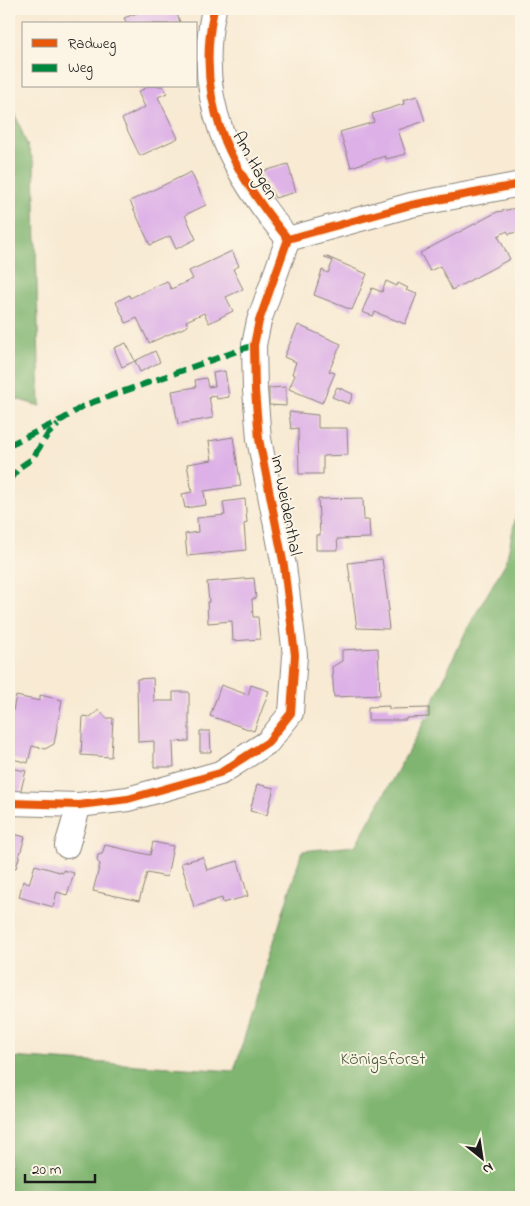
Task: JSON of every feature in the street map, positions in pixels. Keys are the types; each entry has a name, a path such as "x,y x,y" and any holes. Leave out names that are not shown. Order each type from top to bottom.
{"street":[{"name":"Am Hagen","path":"214,9 210,28 208,63 216,120 228,152 246,184 267,214 288,239"},
{"path":"288,239 412,205 521,184"},
{"name":"Im Weidenthal","path":"9,803 80,805 128,799 220,773 268,742 290,713 295,655 284,566 259,439 254,345 259,321 288,239"},
{"path":"67,846 80,805"}],"green space":[{"path":"9,98 34,163 40,406 9,397"},
{"name":"Königsforst","path":"521,493 521,1197 9,1197 9,1057 234,1071 302,851 355,846 418,734 467,629 506,562"}],"building":[{"path":"147,9 175,9 180,22 126,22 124,18"},
{"path":"145,88 164,88 167,93 158,97 178,138 140,156 122,119 145,107 138,92"},
{"path":"417,96 425,121 398,130 406,154 386,159 385,156 351,167 340,132 374,122 372,114 404,104 403,100"},
{"path":"288,164 296,192 275,198 261,172"},
{"path":"191,172 206,205 185,215 196,239 176,249 170,236 150,245 130,201"},
{"path":"521,207 521,231 509,234 507,231 498,236 510,259 452,290 440,266 430,271 420,253 497,212"},
{"path":"232,251 239,266 233,269 243,289 226,297 233,311 209,323 204,313 186,321 188,326 149,343 137,318 126,323 116,302 129,295 130,298 167,281 171,289 193,279 189,271"},
{"path":"325,256 367,274 352,310 314,295 322,270 328,273 333,261 325,258"},
{"path":"386,281 397,286 398,283 408,288 406,290 417,294 405,324 375,312 373,316 362,312 372,288 382,292"},
{"path":"298,325 341,344 329,371 335,373 322,403 289,389 295,375 292,374 296,362 284,357"},
{"path":"126,343 135,361 122,367 114,348"},
{"path":"155,351 160,362 140,372 135,361"},
{"path":"225,371 229,397 217,399 216,396 209,397 213,418 178,424 172,391 196,387 195,380 206,378 208,387 215,386 213,373"},
{"path":"286,387 286,406 269,405 269,388"},
{"path":"337,387 353,394 349,404 332,397"},
{"path":"289,412 318,415 318,428 347,428 348,455 323,456 323,474 299,474 298,428 291,429"},
{"path":"233,437 241,486 204,491 206,505 185,508 182,494 192,492 187,464 212,460 209,441"},
{"path":"363,498 364,520 369,520 370,538 337,539 338,550 316,550 316,535 320,535 318,499"},
{"path":"245,499 247,523 244,524 246,550 187,556 185,534 198,532 197,518 225,515 223,502"},
{"path":"382,559 389,610 387,611 389,629 357,628 348,563"},
{"path":"254,578 256,598 252,599 253,617 258,617 260,639 233,641 232,621 208,623 207,602 209,602 207,582"},
{"path":"378,648 380,695 334,697 332,667 342,661 342,650"},
{"path":"153,678 154,701 173,701 173,692 189,692 189,741 173,742 174,767 154,767 154,741 138,742 137,679"},
{"path":"221,685 248,695 251,685 269,691 254,731 210,716"},
{"path":"40,695 62,700 54,744 45,749 32,746 28,763 9,758 9,715 12,715 16,696 40,701"},
{"path":"389,706 389,709 429,708 429,717 406,718 406,720 368,720 368,707"},
{"path":"99,710 106,718 113,718 111,757 81,755 83,716 90,717"},
{"path":"200,731 210,731 211,752 200,752"},
{"path":"9,768 26,771 20,793 9,793"},
{"path":"257,784 274,788 267,815 250,811"},
{"path":"14,834 25,837 16,868 9,865 9,845 11,846"},
{"path":"153,842 173,846 167,877 147,873 139,901 93,891 100,864 97,861 98,855 102,854 105,845 150,855"},
{"path":"203,857 207,870 238,861 248,896 223,903 222,898 194,907 181,863"},
{"path":"35,865 63,873 63,870 74,873 67,895 57,892 53,907 19,897 23,881 29,884"}],"marked path":[{"path":"9,445 63,419 85,405 254,345"},
{"path":"9,480 20,467 32,459 48,434 58,425"}],"cycle path":[{"path":"214,9 209,43 209,74 213,104 222,133 249,187 288,239"},
{"path":"9,803 79,805 128,799 220,773 268,742 291,713 295,655 284,566 259,439 254,345 259,321 288,239 411,205 521,184"}]}
